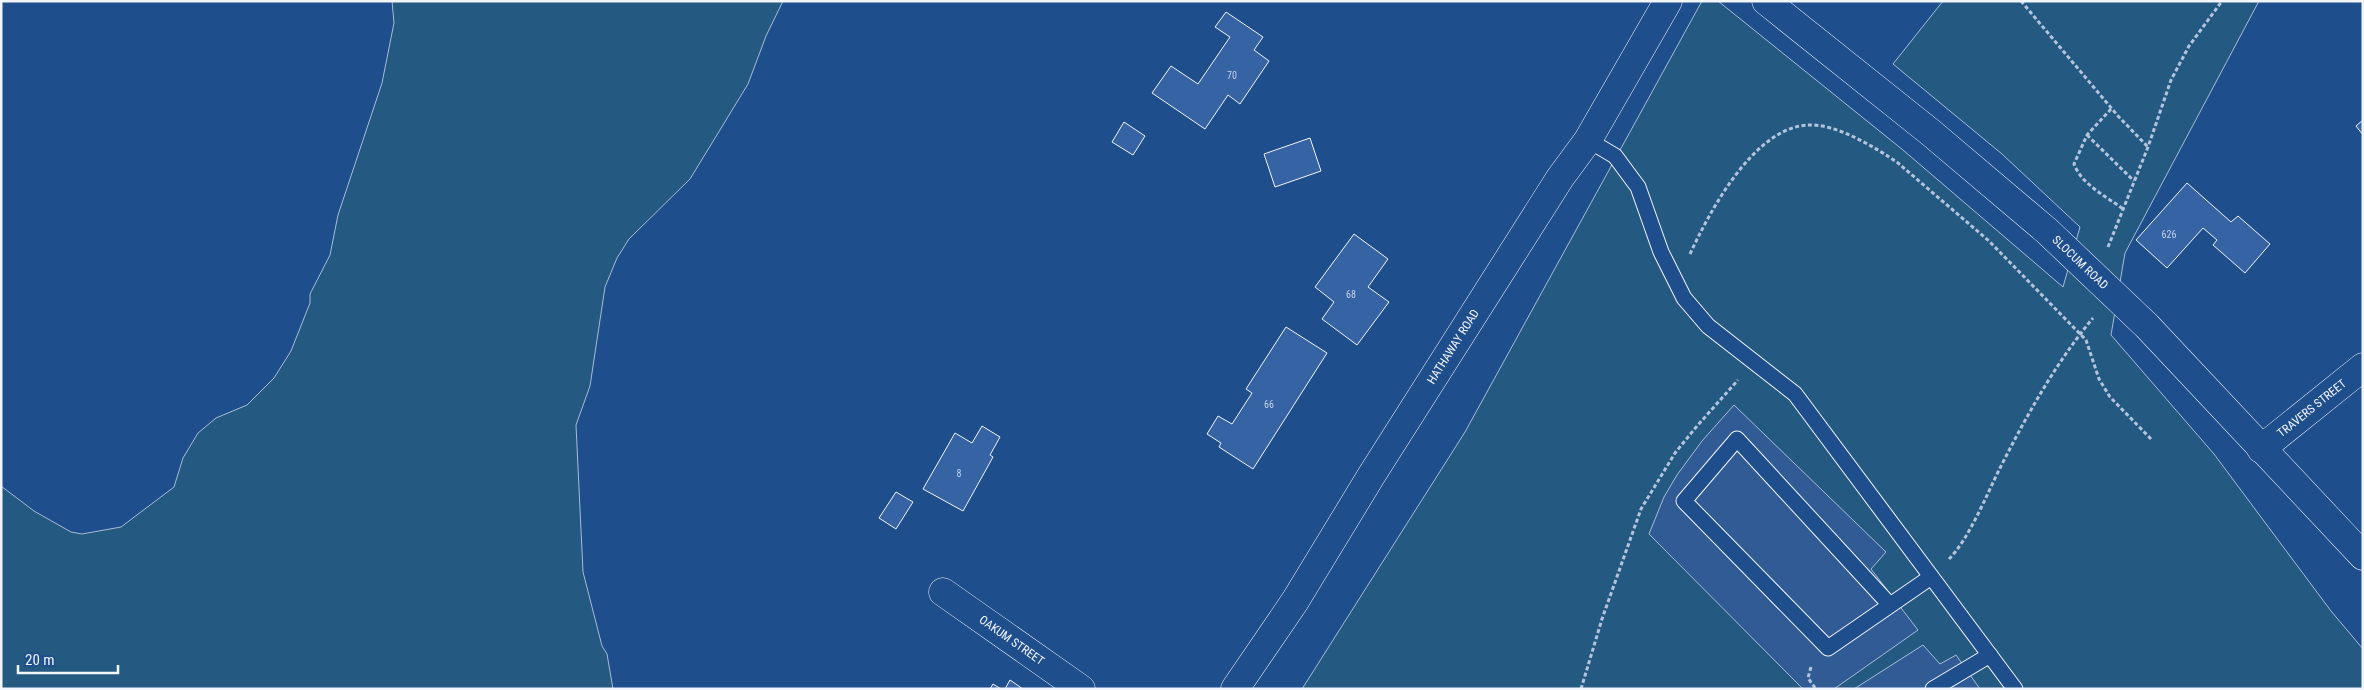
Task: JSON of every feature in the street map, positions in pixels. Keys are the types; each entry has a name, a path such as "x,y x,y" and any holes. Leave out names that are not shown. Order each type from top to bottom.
{"main road":[{"name":"HATHAWAY ROAD","path":"1235,689 1295,602 1371,476 1560,178 1588,140 1668,1"},
{"name":"SLOCUM ROAD","path":"1766,1 1945,143 2047,231 2147,326 2363,556"},
{"name":"TRAVERS STREET","path":"2261,449 2363,367"},
{"name":"OAKUM STREET","path":"943,592 1081,689"}],"lane":[{"path":"1588,140 1615,156 1638,187 1661,252 1684,298 1708,326 1795,394 2015,689"},
{"path":"1890,605 1737,439 1684,501 1828,648 1931,577"},
{"path":"1933,689 1990,655"}],"path":[{"path":"2021,1 2112,109 2148,147"},
{"path":"2112,109 2087,135 2074,164 2078,173 2086,182 2123,209"},
{"path":"1677,285 1711,211 1725,190 1763,146 1777,136 1805,125 1831,128 1885,154 1898,163 1989,241 2086,340 2099,379 2110,397 2152,440"},
{"path":"2087,135 2134,182"},
{"path":"1581,689 1602,619 1641,510 1680,446 1754,363"}],"shaded area":[{"path":"392,1 783,1 766,36 748,84 690,179 629,239 617,258 605,287 590,386 576,425 583,572 602,646 607,654 613,689 1,689 1,486 34,511 71,532 82,534 121,527 174,487 183,458 198,433 216,418 247,405 274,378 291,351 310,303 310,294 330,255 338,215 382,83 394,23"},
{"path":"1702,1 1718,1 1903,150 2063,287 2080,227 2002,154 1893,64 1943,1 2259,1 2125,253 2111,335 2214,454 2331,611 2363,649 2363,689 1302,689 1465,432"},
{"path":"1734,405 1886,552 1871,569 1918,630 1834,689 1803,689 1649,534 1664,497 1677,475 1702,441"},
{"path":"1923,645 1940,664 1956,655 1980,689 1854,689"}],"building":[{"path":"1226,12 1263,37 1254,50 1269,61 1240,104 1228,95 1205,129 1152,93 1171,66 1198,84 1230,37 1215,27"},
{"path":"2363,120 2363,135 2356,126"},
{"path":"1124,122 1145,136 1133,155 1112,142"},
{"path":"1310,138 1321,171 1275,187 1264,154"},
{"path":"2187,183 2231,222 2238,216 2270,244 2245,273 2213,245 2217,240 2203,228 2167,268 2136,240"},
{"path":"1354,234 1388,259 1368,287 1389,302 1357,345 1322,319 1334,302 1315,287"},
{"path":"1286,327 1327,353 1253,469 1219,447 1221,443 1207,434 1218,416 1232,424 1252,393 1246,389"},
{"path":"982,426 1000,437 990,455 993,457 963,511 923,489 955,433 972,443"},
{"path":"896,492 913,502 896,529 879,518"},
{"path":"1010,680 1023,689 1005,689"},
{"path":"993,684 1001,689 990,689"}]}
